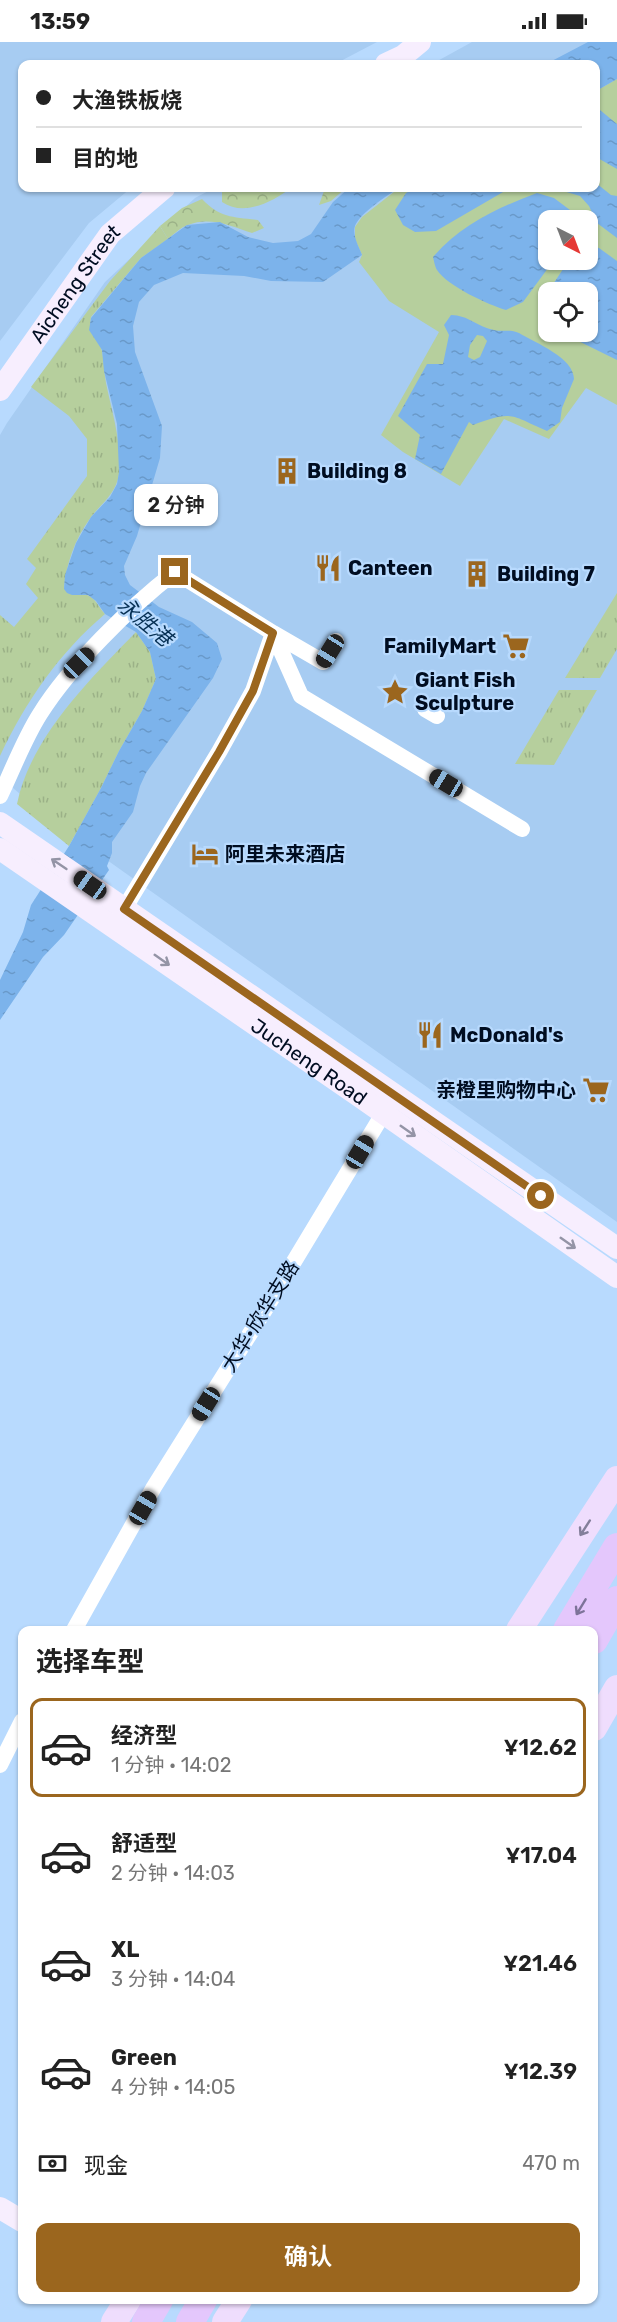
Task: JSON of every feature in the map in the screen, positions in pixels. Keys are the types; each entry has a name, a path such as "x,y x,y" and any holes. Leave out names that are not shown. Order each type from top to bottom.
{"highway":[{"path":"569,1626 617,1547"},
{"path":"598,1633 617,1600"},
{"path":"146,2322 157,2304"},
{"path":"190,2322 201,2304"}],"main road":[{"path":"522,1626 617,1479"},
{"path":"598,1721 617,1688"},
{"path":"114,2322 125,2304"},
{"path":"225,2322 236,2304"}],"street":[{"path":"394,60 420,42"},
{"name":"Aicheng Street","path":"0,390 110,234 159,192"},
{"path":"0,796 40,714 79,663 175,572 323,662 336,641"},
{"path":"273,633 301,696 522,829"},
{"path":"119,918 253,691 273,633"},
{"name":"Jucheng Road","path":"0,823 119,918 388,1104 617,1277"},
{"name":"Jucheng Road","path":"0,849 119,918"},
{"name":"Jucheng Road","path":"388,1104 617,1248"},
{"name":"大华·欣华支路","path":"76,1626 154,1488 260,1318 388,1104"},
{"path":"0,1765 18,1729"},
{"path":"0,2208 18,2219"}],"shaded area":[{"path":"0,42 377,42 343,60 18,60 18,192 126,192 89,223 0,341"},
{"path":"472,42 617,42 617,1222 52,821 0,777 0,435 105,282 195,198 206,192 600,192 600,60 439,60"}],"green space":[{"path":"617,79 617,405 586,388 549,439 504,419 460,486 403,452 381,435 439,332 389,301 359,262 362,255 355,239 355,227 362,217 394,192 600,192 600,89"},
{"path":"222,192 285,192 267,203 248,208 239,208 222,202"},
{"path":"324,192 341,192 331,201 319,205"},
{"path":"202,199 221,213 258,220 264,228 252,233 220,223 204,221 185,226 168,239 160,226 182,208"},
{"path":"160,226 168,239 141,258 91,317 90,324 92,333 102,351 116,428 119,474 115,488 79,535 69,561 64,588 74,594 90,596 105,614 73,645 45,679 21,716 0,756 0,615 14,627 38,598 26,584 36,568 27,559 87,476 87,439 69,416 31,387 110,281"},
{"path":"617,593 617,649 600,678 565,678"},
{"path":"136,632 150,652 156,679 142,711 69,846 17,804 24,780 48,733 64,710"},
{"path":"559,690 597,690 554,765 515,764"}],"water":[{"path":"588,42 617,42 617,79 600,89 600,60 554,60"},
{"path":"600,110 617,124 617,169 600,159"},
{"path":"600,186 611,195 617,196 617,238 598,224 598,210 591,210 580,196 566,192 600,192"},
{"name":"永胜港","path":"344,192 393,192 362,216 355,226 354,233 362,255 323,282 271,281 244,276 183,273 154,285 139,302 133,326 135,352 162,426 160,458 137,536 124,566 125,575 130,585 159,607 192,622 217,643 222,659 213,678 146,773 133,812 112,842 112,853 107,866 109,870 64,935 43,957 0,1020 0,980 23,932 31,905 69,846 142,711 156,679 150,652 136,632 105,614 96,601 88,595 72,595 64,589 65,575 76,543 91,517 110,497 117,484 119,472 117,424 104,371 102,350 89,330 91,318 141,258 187,225 220,222 248,237 273,243 298,241 311,234 333,202"},
{"path":"503,192 436,231 415,232 403,225 395,210 406,193"},
{"path":"537,193 554,198 570,210 538,210 538,270 547,270 523,302 506,310 479,299 450,282 437,270 433,257 468,226"},
{"path":"598,248 617,261 617,360 580,342 598,342 598,282 555,282 562,270 598,270"},
{"path":"451,315 468,319 497,331 516,332 544,346 561,358 568,364 574,379 562,408 560,422 547,431 511,416 496,417 473,425 469,422 441,474 415,459 420,435 398,416 427,364 443,364 449,335 444,325","holes":["477,335 483,336 487,341 480,357 474,360 468,357 470,345"]}],"place":[{"name":"Building 8","path":"287,471"},
{"name":"Canteen","path":"328,568"},
{"name":"Building 7","path":"477,574"},
{"name":"FamilyMart","path":"516,646"},
{"name":"Giant Fish Sculpture","path":"395,692"},
{"name":"阿里未来酒店","path":"205,854"},
{"name":"McDonald's","path":"430,1035"},
{"name":"亲橙里购物中心","path":"596,1090"}],"route":[{"path":"175,572 273,633 253,691 219,752 124,909 541,1196"}]}
